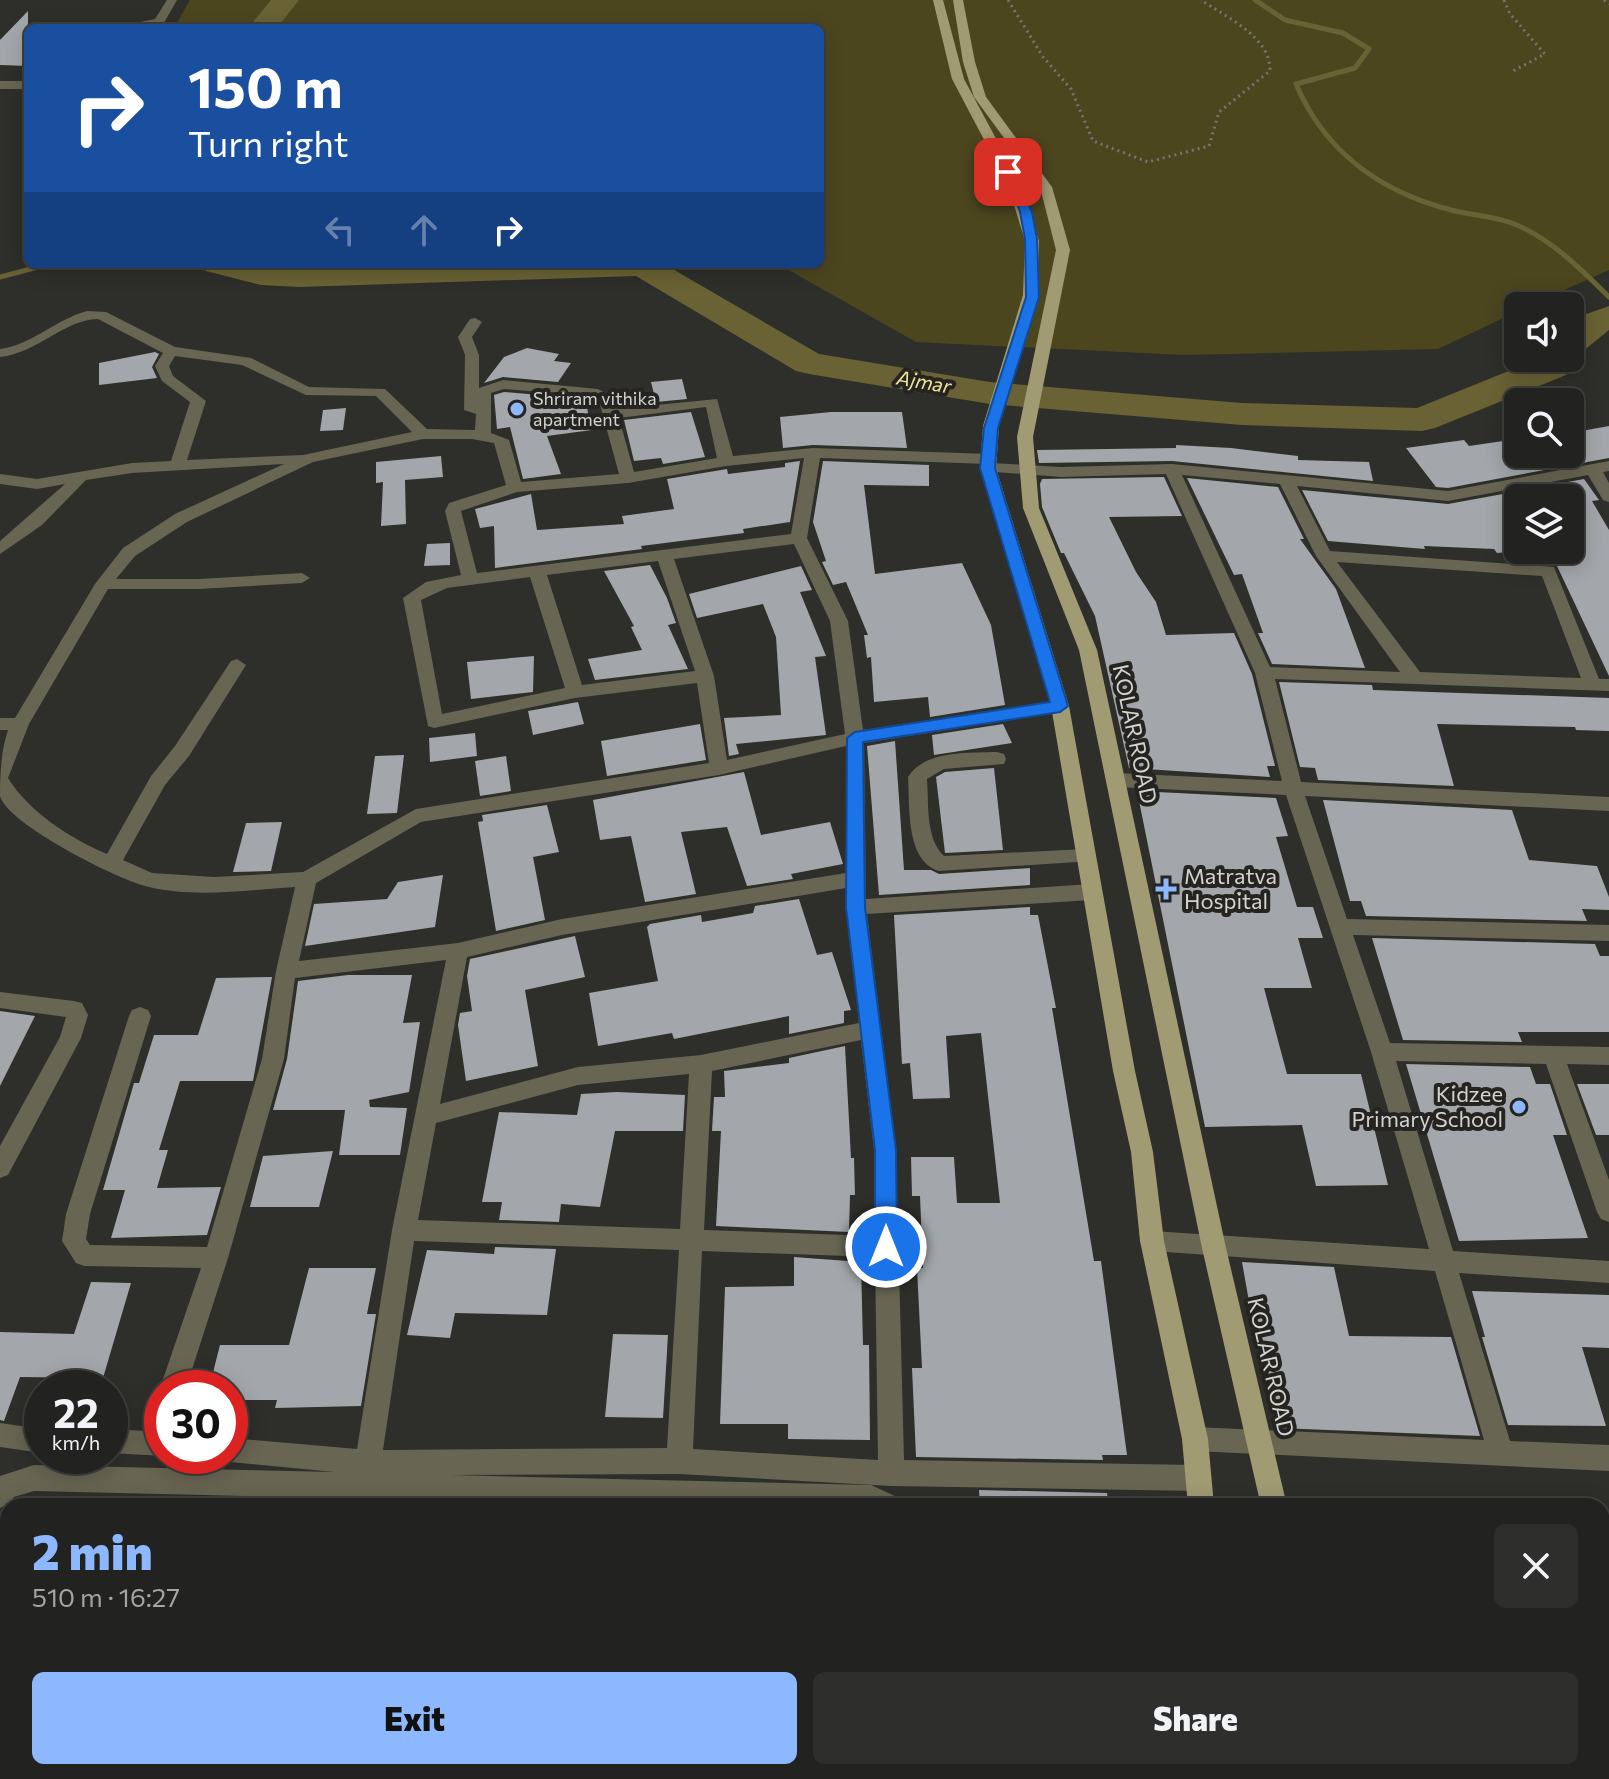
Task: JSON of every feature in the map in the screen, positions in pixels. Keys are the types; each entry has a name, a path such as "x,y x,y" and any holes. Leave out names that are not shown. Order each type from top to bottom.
{"main road":[{"path":"938,0 947,49 969,102 998,152 1026,212 1031,239 1033,297 991,428 989,464 1060,706 1091,892 1142,1152 1152,1241 1195,1439 1200,1498"},
{"name":"KOLAR ROAD","path":"958,0 969,62 980,97 1046,187 1063,250 1025,437 1025,470 1031,508 1088,650 1214,1248 1272,1498"}],"street":[{"path":"157,24 172,0"},
{"path":"0,85 24,85"},
{"path":"0,353 31,345 71,320 89,314 101,315 171,351 246,361 306,391 380,392 423,434"},
{"path":"475,322 465,337 472,355 478,435"},
{"path":"171,351 162,366 167,378 198,401 178,465"},
{"path":"478,435 484,391 503,384 598,393 606,399 628,478"},
{"path":"611,414 712,402 726,461"},
{"path":"0,479 37,484 83,475 178,465 308,458 423,434 478,435 501,440 515,487"},
{"path":"813,453 799,538 839,621 855,738 856,907 885,1150 891,1473"},
{"path":"470,579 453,511 455,506 515,487 628,478 726,461 813,453 989,464 1025,470 1172,469 1448,496 1601,468 1609,497"},
{"path":"308,458 181,518 129,552 103,584 20,724 0,778 14,804 81,851 150,880 214,885 307,879 416,816 556,791 719,768 855,738 1060,706"},
{"path":"1172,469 1264,673 1293,788 1382,1052 1501,1453"},
{"path":"0,549 36,521 83,475"},
{"path":"1287,482 1324,556 1415,679"},
{"path":"705,676 575,692 434,722 412,598 438,584 470,579 799,538"},
{"path":"664,553 705,676 719,768"},
{"path":"1264,673 1601,685 1548,571 1324,556"},
{"path":"537,571 575,692"},
{"path":"103,584 199,584 302,578"},
{"path":"111,864 158,781 182,751 237,665"},
{"path":"0,724 20,724"},
{"path":"997,759 956,761 925,768 917,777 925,845 931,857 939,864 1085,856"},
{"path":"1116,780 1609,804"},
{"path":"179,1370 216,1258 273,1059 286,971 307,879"},
{"path":"286,971 458,951 562,927 854,879"},
{"path":"856,907 1091,892"},
{"path":"1341,927 1609,933"},
{"path":"368,1463 404,1230 458,951"},
{"path":"0,1000 74,1009 77,1015 70,1038 0,1168"},
{"path":"140,1016 78,1214 74,1241 84,1255 216,1258"},
{"path":"428,1116 578,1076 701,1064 870,1030"},
{"path":"1382,1052 1609,1056"},
{"path":"1553,1054 1609,1212"},
{"path":"679,1461 694,1242 701,1064"},
{"path":"404,1230 886,1247"},
{"path":"1152,1241 1214,1248 1609,1272"},
{"path":"0,1435 24,1438"},
{"path":"1195,1439 1609,1458"},
{"path":"248,1452 368,1463 679,1461 891,1473 1196,1478"},
{"path":"0,1495 5,1487 34,1478 458,1498 871,1498"}],"path":[{"path":"1008,0 1043,57 1071,89 1093,141 1148,162 1209,146 1213,123 1219,112 1270,71 1268,49 1201,0"},
{"path":"1504,0 1510,14 1545,54 1511,72"},
{"path":"1604,0 1609,4"}],"shaded area":[{"path":"190,0 1609,0 1609,270 1560,292 1504,292 1504,318 1438,349 1183,355 916,342 785,268 824,268 824,24 176,24"}],"building":[{"path":"28,11 28,24 24,24 24,66 0,65 0,40"},
{"path":"527,348 559,354 554,361 571,363 558,382 503,377 484,383 504,357"},
{"path":"155,352 159,354 152,367 157,378 99,385 99,363"},
{"path":"682,379 687,399 656,402 651,382"},
{"path":"504,392 585,399 592,430 547,436 561,474 523,479 510,427 497,429 494,395"},
{"path":"346,408 343,430 320,431 323,410"},
{"path":"691,412 705,457 663,464 661,458 634,461 624,420"},
{"path":"831,412 902,412 907,448 813,445 783,448 780,417"},
{"path":"1609,426 1609,458 1584,463 1584,430"},
{"path":"1464,440 1469,446 1504,441 1504,468 1555,468 1448,488 1436,487 1406,448"},
{"path":"1176,445 1298,456 1298,460 1369,462 1373,481 1172,461 1039,463 1037,450 1176,448"},
{"path":"441,456 443,477 405,480 406,524 381,526 383,482 376,483 376,462"},
{"path":"800,461 790,522 743,529 744,533 641,546 642,549 495,568 494,526 480,528 475,509 531,494 537,530 624,524 622,516 674,509 667,479 727,469 728,474 785,467 785,463"},
{"path":"823,461 929,465 929,486 864,485 875,574 962,563 991,625 1005,705 930,717 928,697 874,702 871,657 867,658 864,635 868,635 846,582 833,585 822,562 826,561 813,522"},
{"path":"1164,477 1182,516 1109,517 1136,572 1156,602 1166,635 1234,633 1252,674 1275,766 1267,766 1270,777 1129,768 1095,616 1064,553 1061,553 1042,507 1040,484 1042,479"},
{"path":"1187,478 1278,487 1304,539 1300,539 1336,589 1365,668 1272,664 1258,633 1263,633 1242,574 1234,575"},
{"path":"1584,479 1599,500 1592,501 1609,530 1609,676 1557,566 1550,564 1584,564 1584,484 1557,484"},
{"path":"1302,490 1448,504 1504,494 1504,552 1497,553 1494,549 1424,546 1425,549 1328,541"},
{"path":"450,543 450,565 424,566 427,544"},
{"path":"650,565 667,598 676,623 668,625 688,669 595,680 588,659 642,650 631,627 634,626 604,571"},
{"path":"801,566 812,590 800,592 826,656 815,657 826,735 736,744 739,754 729,756 724,718 781,715 776,637 763,604 697,618 689,594"},
{"path":"534,656 533,692 471,699 467,662"},
{"path":"1279,682 1372,685 1373,690 1609,698 1609,731 1576,730 1575,727 1437,724 1454,786 1318,780 1315,768 1300,767"},
{"path":"578,702 584,724 533,735 528,711"},
{"path":"700,724 706,760 607,776 601,741"},
{"path":"1003,724 1012,743 934,755 932,735"},
{"path":"475,733 477,756 430,762 429,738"},
{"path":"895,741 904,870 931,870 939,874 1030,868 1030,885 879,895 867,746"},
{"path":"404,755 397,813 367,814 375,756"},
{"path":"506,756 511,791 480,796 475,761"},
{"path":"994,768 1003,850 945,853 936,777 945,772"},
{"path":"744,772 761,835 830,822 843,864 791,874 793,879 747,886 727,827 681,832 696,894 645,902 631,836 600,840 593,800"},
{"path":"1137,791 1276,798 1288,836 1276,837 1297,907 1313,907 1323,938 1298,938 1312,988 1264,988 1287,1074 1361,1074 1388,1185 1316,1186 1302,1125 1205,1127"},
{"path":"1323,800 1512,810 1529,860 1597,866 1609,897 1609,910 1582,909 1587,921 1366,916 1361,901 1350,901"},
{"path":"547,805 559,852 533,857 545,920 496,931 478,822 483,821 482,815"},
{"path":"282,822 271,871 233,872 246,823"},
{"path":"443,875 435,927 305,946 314,904 387,899 398,882"},
{"path":"799,899 817,955 832,952 851,1010 844,1011 844,1023 789,1034 789,1016 674,1039 672,1033 598,1046 589,993 658,981 647,927 650,924 701,915 702,922 753,913 755,906"},
{"path":"1030,907 1030,915 1038,915 1056,1008 1052,1008 1094,1261 1101,1261 1127,1455 1102,1455 1103,1460 916,1457 912,1368 922,1368 917,1268 923,1268 920,1196 912,1196 911,1157 954,1157 957,1203 1000,1203 981,1033 946,1036 950,1098 913,1099 910,1063 902,1064 894,915"},
{"path":"575,936 585,977 525,990 538,1066 466,1081 458,1025 460,1013 472,1011 467,976 470,959"},
{"path":"1372,938 1595,944 1600,956 1609,956 1609,1032 1518,1032 1522,1042 1403,1040"},
{"path":"348,975 412,975 403,1023 420,1022 409,1092 369,1100 370,1107 407,1108 400,1155 339,1155 345,1110 273,1110 287,1059 298,981"},
{"path":"272,977 253,1081 180,1081 159,1150 168,1150 157,1188 221,1187 207,1235 111,1238 125,1190 103,1190 134,1083 139,1083 154,1035 198,1035 216,978"},
{"path":"0,1011 35,1016 0,1086"},
{"path":"845,1046 855,1195 850,1195 849,1232 716,1226 721,1131 712,1131 714,1097 725,1097 724,1071 789,1063 789,1058"},
{"path":"1406,1064 1530,1067 1536,1084 1550,1084 1567,1135 1553,1135 1588,1238 1459,1241"},
{"path":"1577,1084 1609,1084 1609,1135 1596,1135"},
{"path":"581,1094 685,1095 683,1131 615,1131 600,1207 561,1204 559,1222 499,1220 502,1202 482,1202 499,1112 577,1115"},
{"path":"333,1151 319,1207 250,1207 263,1156"},
{"path":"495,1247 556,1249 547,1315 455,1313 450,1338 407,1335 427,1250 494,1254"},
{"path":"794,1257 861,1262 863,1345 869,1345 870,1440 788,1439 788,1424 720,1424 725,1287 794,1286"},
{"path":"1242,1262 1334,1267 1349,1336 1451,1337 1480,1436 1278,1428 1260,1325 1253,1324"},
{"path":"309,1268 376,1268 367,1314 376,1314 361,1406 275,1408 277,1400 248,1400 248,1370 214,1370 220,1345 289,1345"},
{"path":"91,1282 131,1283 105,1370 24,1370 24,1377 20,1377 4,1421 0,1420 0,1332 74,1334"},
{"path":"1472,1291 1609,1295 1609,1348 1582,1347 1606,1426 1508,1425"},
{"path":"613,1334 668,1335 663,1418 605,1417"},
{"path":"979,1490 1107,1493 1108,1498 980,1498"}],"waterway":[{"path":"265,24 285,0"},
{"path":"1255,0 1285,20 1343,33 1369,49 1355,68 1296,84 1323,130 1358,166 1401,192 1425,202 1526,229 1564,255 1609,297"},
{"path":"0,277 34,268"},
{"name":"Ajmar","path":"234,268 261,275 299,277 580,268"},
{"name":"Ajmar","path":"646,268 809,363 990,393 1242,414 1422,420 1541,372"},
{"name":"Ajmar","path":"1584,331 1609,317"}],"place":[{"name":"Shriram vithika apartment","path":"517,409"},
{"name":"Matratva Hospital","path":"1166,889"},
{"name":"Kidzee Primary School","path":"1519,1107"}],"route":[{"path":"886,1247 885,1150 854,879 855,738 1060,706 988,468 991,428 1033,297 1031,239 1026,212 1008,172"}]}
